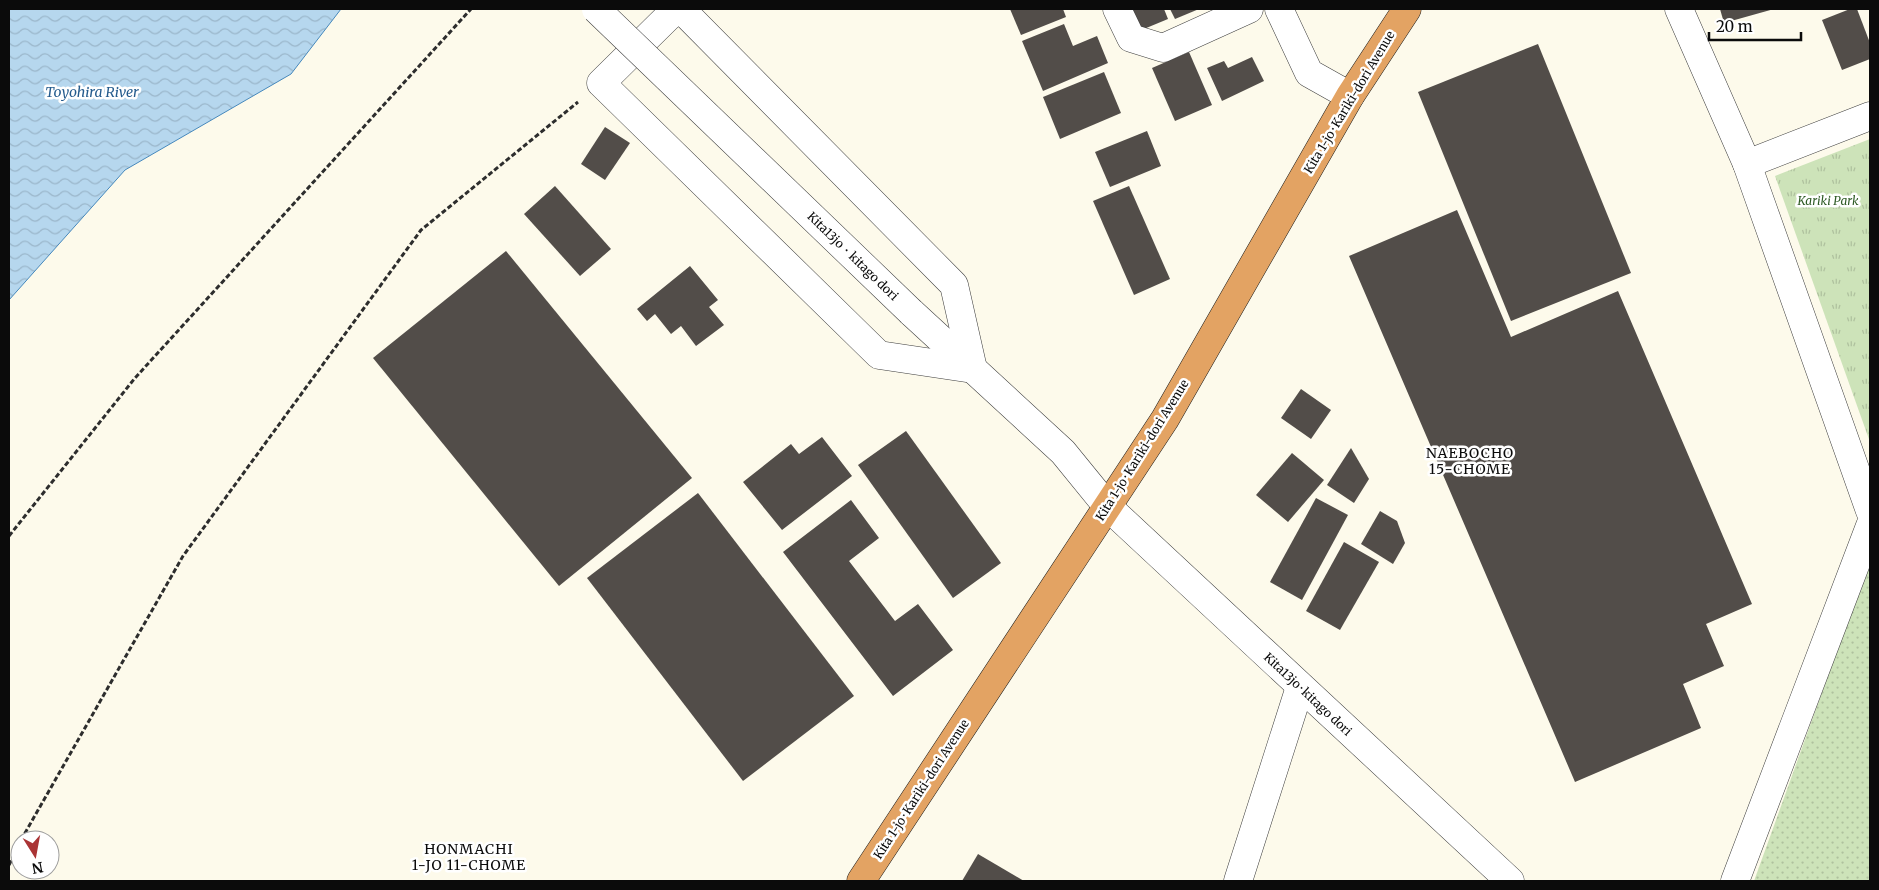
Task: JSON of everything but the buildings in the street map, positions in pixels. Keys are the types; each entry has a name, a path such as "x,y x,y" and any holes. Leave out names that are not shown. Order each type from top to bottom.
{"highway":[{"name":"Kita 1-jo･Kariki-dori Avenue","path":"861,881 1165,418 1350,96 1407,9"}],"street":[{"name":"Kita13jo・kitago dori","path":"596,9 911,312 1063,452 1108,506"},
{"path":"676,9 602,83 879,355 973,369 954,285 681,9"},
{"path":"1117,9 1130,38 1163,48 1249,9"},
{"path":"1279,9 1309,73 1350,96"},
{"path":"1679,9 1747,164 1870,512"},
{"path":"1747,164 1870,116"},
{"name":"Kita13jo･kitago dori","path":"1108,506 1510,881"},
{"path":"1735,881 1870,526"},
{"path":"1238,881 1300,687"}],"path":[{"path":"9,536 135,378 471,9"},
{"path":"27,830 183,556 421,230 602,83"}],"green space":[{"name":"Kariki Park","path":"1870,139 1870,442 1775,176"},
{"path":"1869,562 1870,881 1754,881"}],"water":[{"name":"Toyohira River","path":"9,9 341,9 291,74 125,170 9,300"}],"district":[{"name":"NAEBOCHO 15-CHOME","path":"1470,462"},
{"name":"HONMACHI 1-JO 11-CHOME","path":"469,858"}]}
